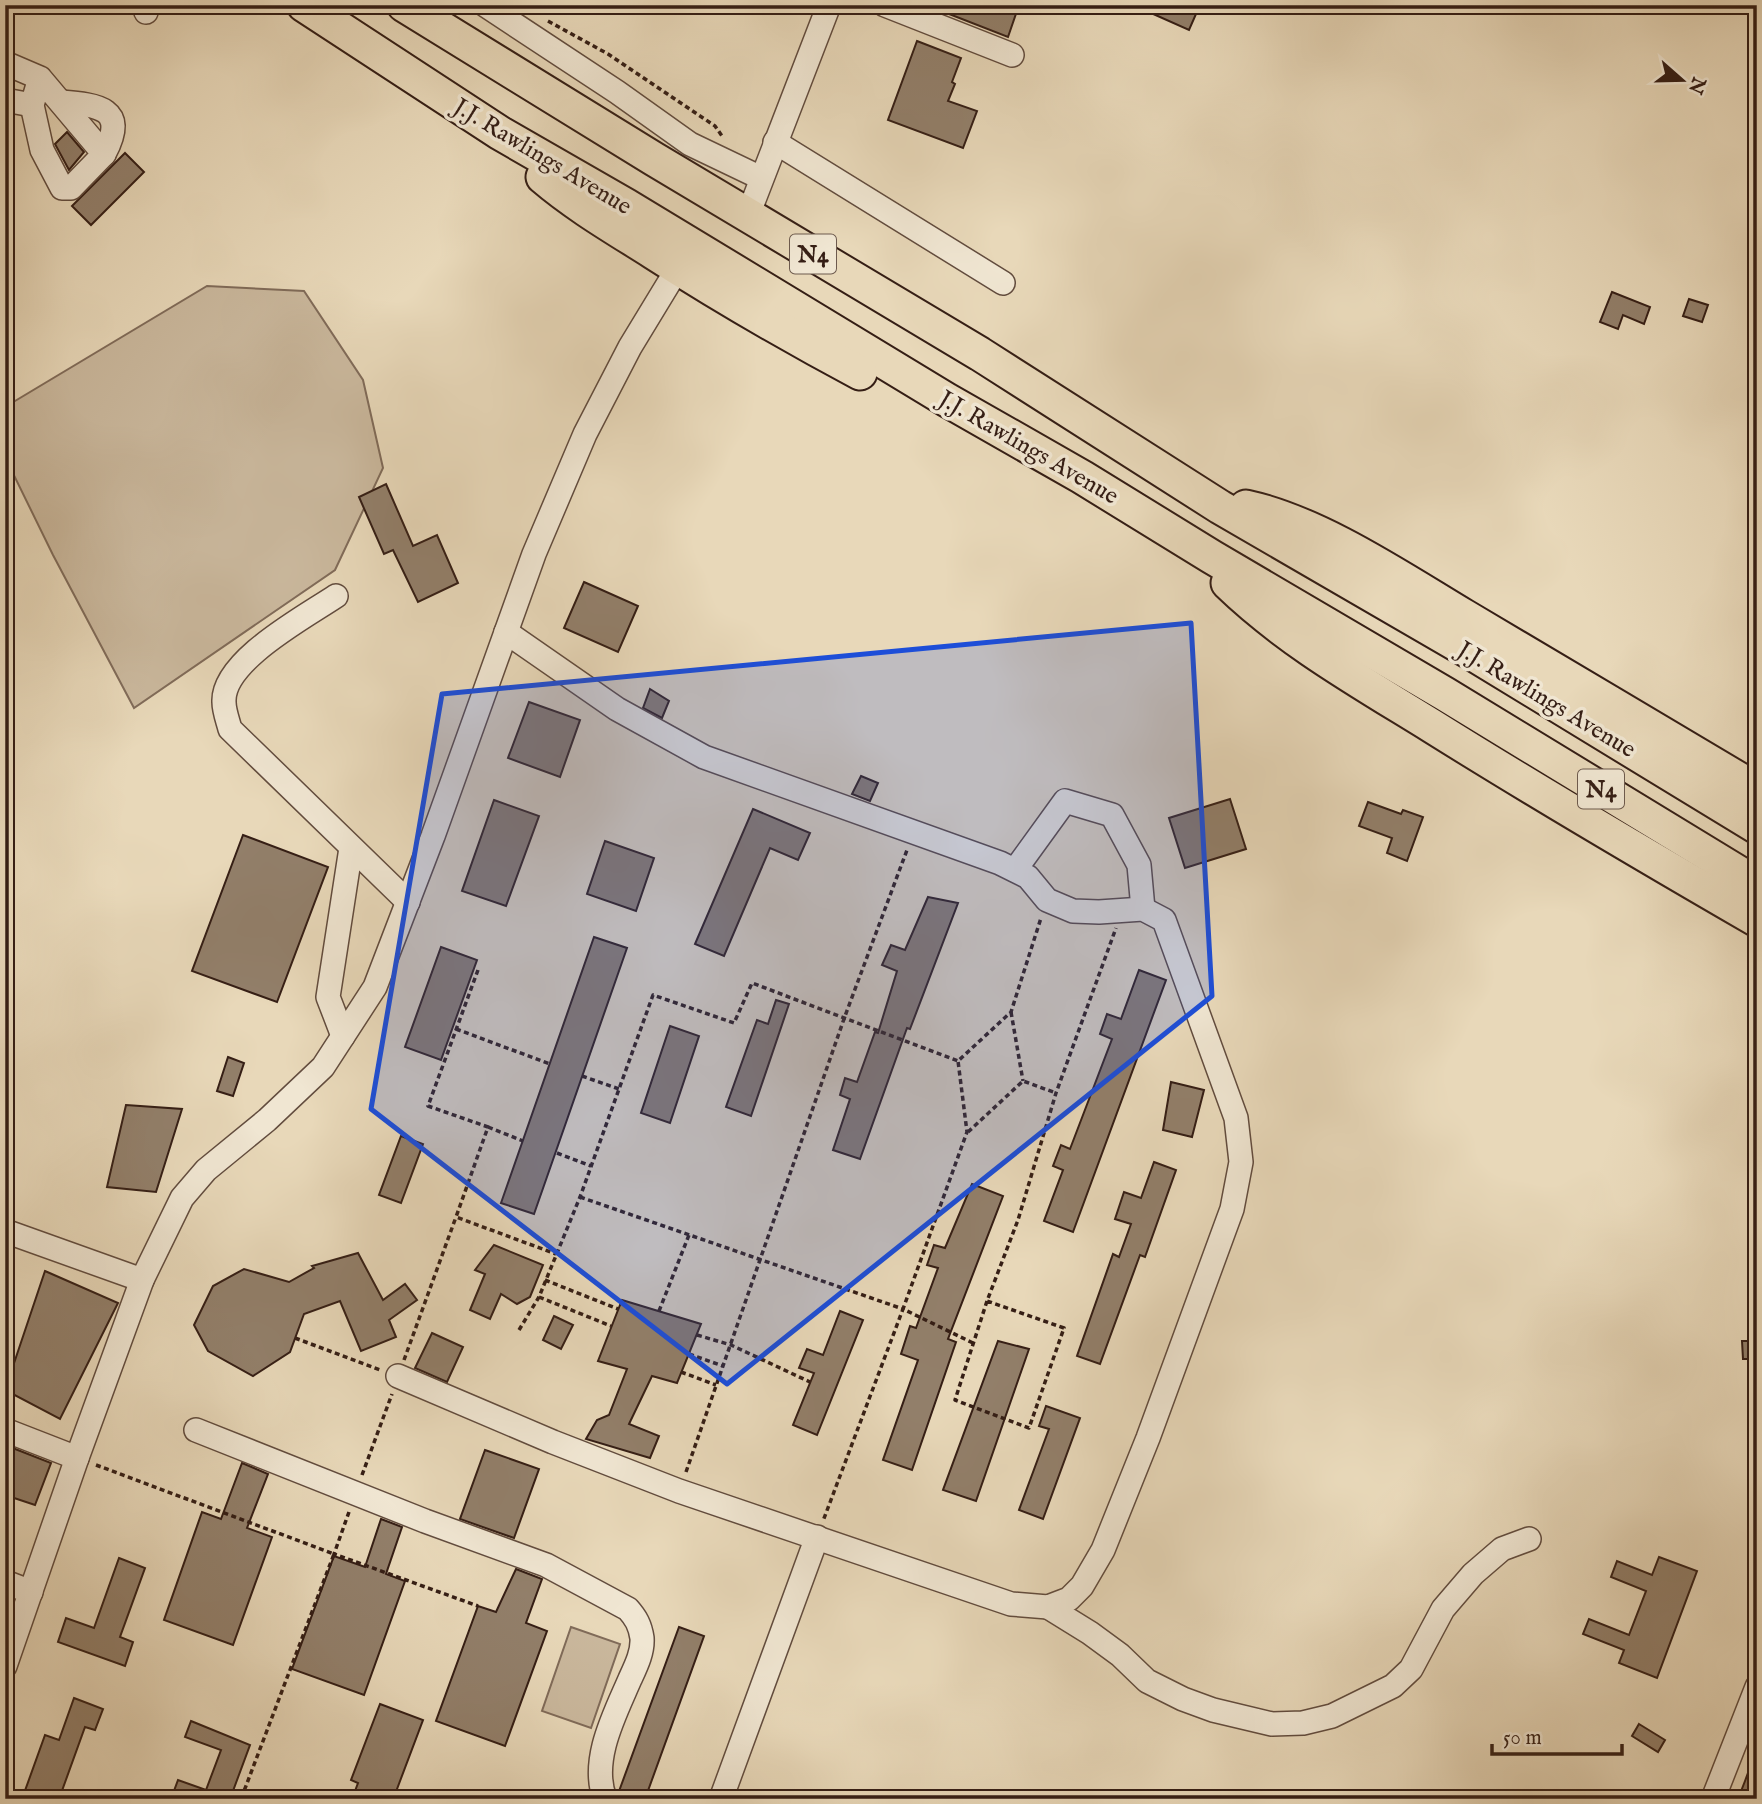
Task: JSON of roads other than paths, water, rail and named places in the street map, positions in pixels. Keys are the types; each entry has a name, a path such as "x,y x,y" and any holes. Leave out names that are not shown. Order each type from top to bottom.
{"highway":[{"name":"J.J. Rawlings Avenue","path":"304,5 500,133 627,206 947,400 1082,477 1757,884"},
{"name":"J.J. Rawlings Avenue","path":"404,5 980,354 1220,507 1470,652 1757,827"},
{"path":"500,133 532,167 583,208 775,328 872,379 906,391 947,400"},
{"path":"1220,507 1245,507 1270,512 1381,566 1757,790"},
{"path":"1212,557 1222,577 1244,598 1320,657 1547,797 1757,920"}],"street":[{"path":"485,5 617,92 690,145 751,173"},
{"path":"748,215 751,173 775,142 829,5"},
{"path":"885,5 1012,55"},
{"path":"5,63 40,78 61,102 94,105 113,122 114,130 104,154 71,188 62,188 43,150 32,105 40,78"},
{"path":"5,100 32,105"},
{"path":"775,142 1003,283"},
{"path":"5,1666 142,1280 183,1198 206,1170 267,1120 323,1067 375,988 534,554 584,434 630,347 678,268"},
{"path":"335,596 250,654 231,677 223,701 230,729 408,902"},
{"path":"398,1376 553,1442 679,1491 1011,1604 1048,1607 1069,1599 1082,1586 1103,1550 1148,1438 1232,1209 1241,1161 1236,1118 1164,920 1132,909 1073,911 1047,900 1028,877 1015,870 704,757 617,709 506,632"},
{"path":"1015,870 1065,801 1112,815 1139,864 1132,909"},
{"path":"343,1036 328,997 351,848"},
{"path":"5,1231 142,1280"},
{"path":"5,1430 77,1458"},
{"path":"196,1430 425,1521 546,1565 628,1609 638,1620 642,1639 640,1656 609,1728 600,1768 605,1799"},
{"path":"721,1799 817,1538"},
{"path":"1048,1607 1120,1655 1147,1681 1183,1699 1213,1710 1272,1724 1303,1723 1332,1716 1393,1686 1411,1669 1443,1609 1473,1574 1502,1549 1529,1539"},
{"path":"5,1583 32,1592"},
{"path":"1713,1799 1757,1687"}]}
